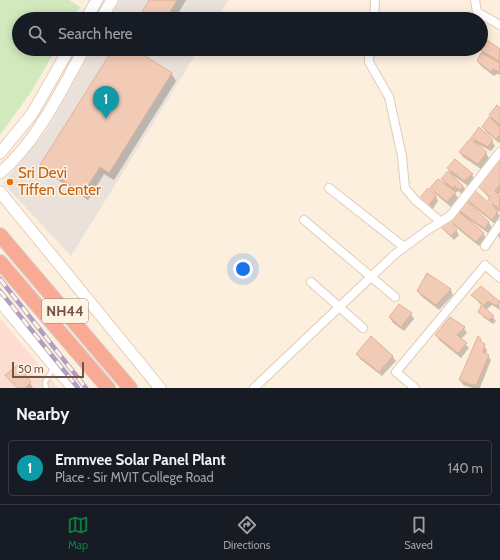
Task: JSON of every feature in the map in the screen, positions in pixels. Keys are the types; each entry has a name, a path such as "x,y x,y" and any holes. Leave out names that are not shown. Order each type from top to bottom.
{"highway":[{"name":"NH44","path":"0,235 130,388"},
{"name":"NH44","path":"0,262 108,388"}],"street":[{"path":"90,12 97,0"},
{"path":"105,12 112,0"},
{"path":"374,12 375,0"},
{"path":"475,0 477,12"},
{"path":"488,18 500,25"},
{"path":"0,153 32,114 65,56"},
{"path":"0,173 11,163 42,123 80,56"},
{"path":"369,56 369,62 389,97 402,156 405,188 415,200 441,222"},
{"path":"254,388 404,247 450,216 500,152"},
{"path":"329,188 404,247"},
{"path":"0,192 160,388"},
{"path":"304,220 395,297"},
{"path":"485,246 500,224"},
{"path":"415,388 396,372 485,265 500,278"},
{"path":"311,282 363,328"},
{"path":"0,302 73,388"}],"lane":[{"path":"46,388 45,382 54,366"}],"shaded area":[{"path":"120,0 228,0 221,12 113,12"},
{"path":"88,56 195,56 71,256 3,183 46,131"},
{"path":"0,318 58,388 0,388"}],"green space":[{"path":"0,0 69,0 80,7 77,12 12,12 12,56 52,56 31,92 0,135"}],"building":[{"path":"149,0 177,0 170,12 142,12"},
{"path":"488,41 500,49 499,61 488,55"},
{"path":"109,56 145,56 172,73 109,173 100,167 83,193 40,165"},
{"path":"480,56 487,56 500,63 499,72 493,69 491,72 477,61"},
{"path":"497,105 500,108 500,125 489,115"},
{"path":"489,117 500,127 500,135 496,139 482,127"},
{"path":"479,127 493,140 488,147 471,138"},
{"path":"470,139 487,152 478,164 459,152"},
{"path":"455,159 473,174 464,181 447,168"},
{"path":"496,159 500,162 500,184 495,191 500,196 499,209 488,200 490,197 476,184"},
{"path":"448,171 463,186 460,190 455,186 453,188 441,179"},
{"path":"438,179 456,192 447,202 430,188"},
{"path":"428,188 436,196 427,207 418,200"},
{"path":"473,189 498,211 492,220 466,199"},
{"path":"465,200 489,222 485,229 457,209"},
{"path":"457,210 484,233 476,242 449,220"},
{"path":"446,220 457,230 451,236 440,226"},
{"path":"427,273 451,289 436,305 417,291"},
{"path":"481,286 500,302 497,306 488,301 483,306 494,316 489,320 478,312 482,304 471,295"},
{"path":"399,304 412,313 401,327 389,317"},
{"path":"450,317 465,327 457,335 467,343 458,353 435,335"},
{"path":"371,336 393,356 379,372 356,354"},
{"path":"478,336 481,339 480,341 485,344 483,352 489,355 476,386 459,380"},
{"path":"18,365 31,382 25,388 17,388 5,375"}],"railway":[{"path":"0,279 86,388"},
{"path":"0,291 78,388"}],"place":[{"name":"Emmvee Solar Panel Plant","path":"106,119"},
{"name":"Sri Devi Tiffen Center","path":"10,182"}]}
